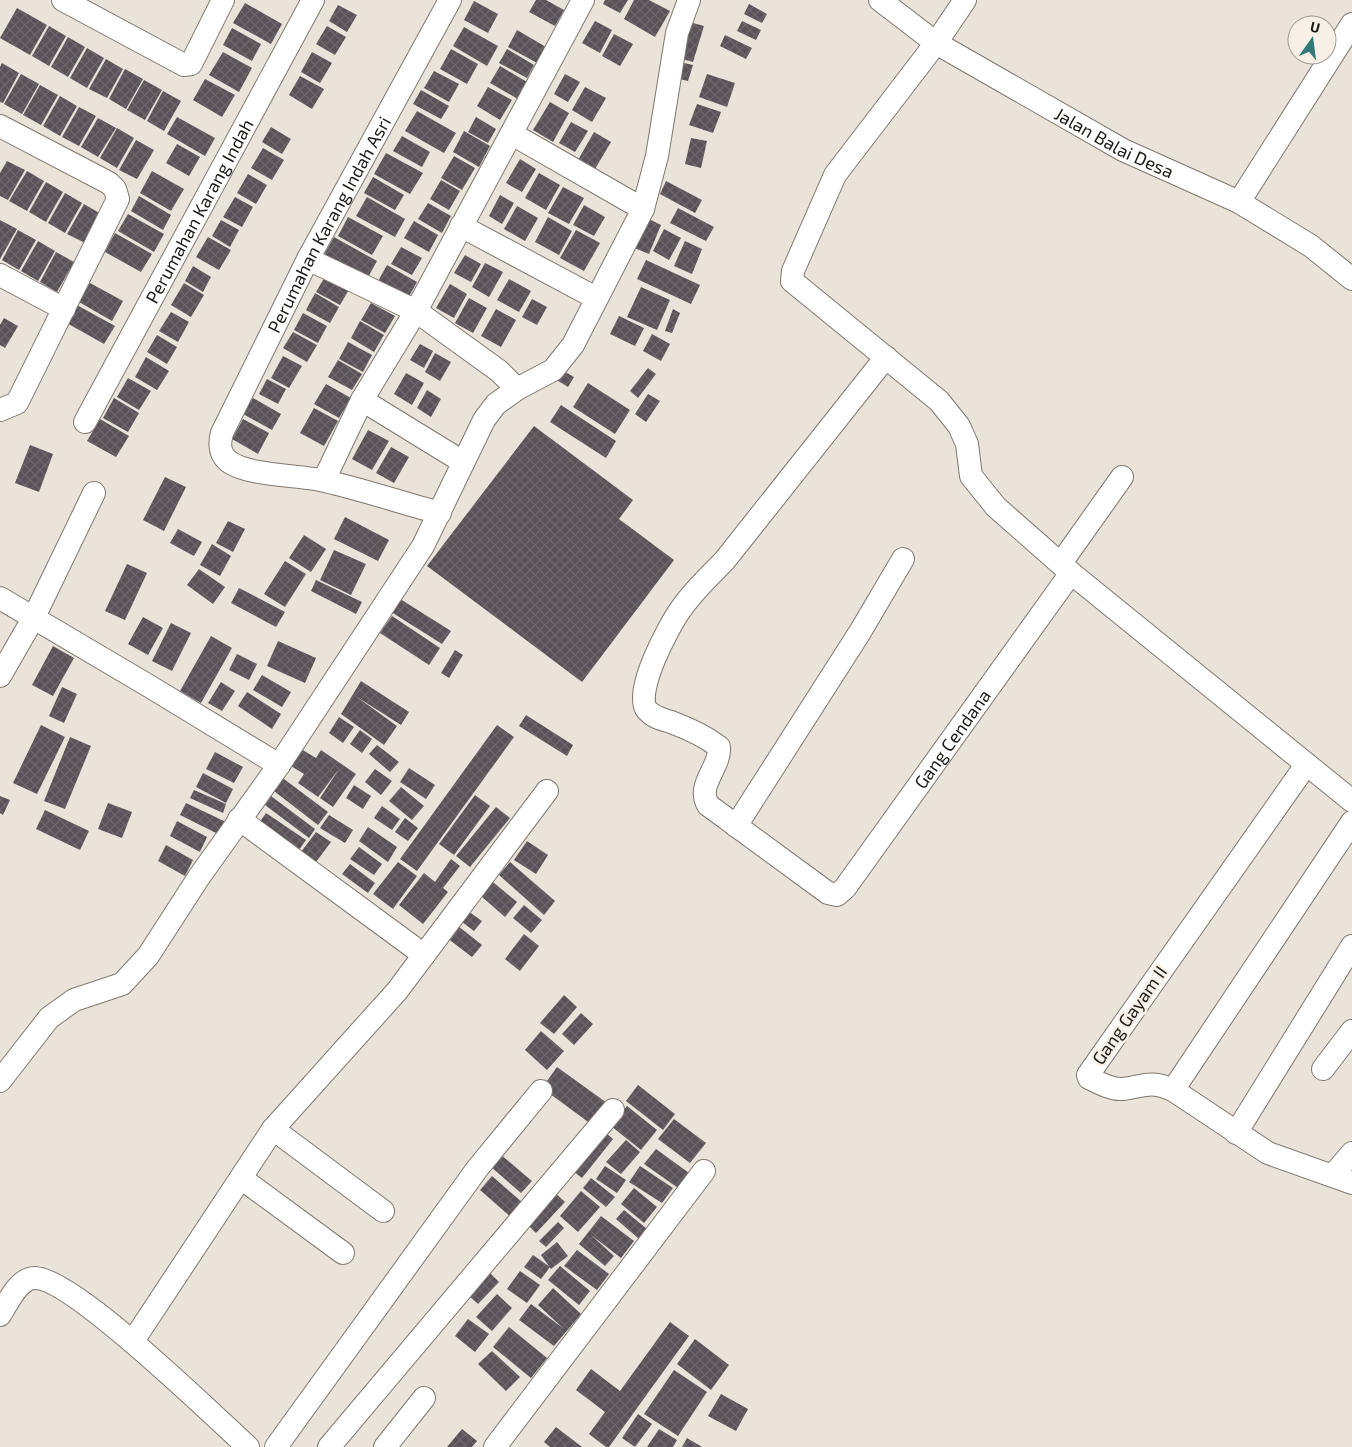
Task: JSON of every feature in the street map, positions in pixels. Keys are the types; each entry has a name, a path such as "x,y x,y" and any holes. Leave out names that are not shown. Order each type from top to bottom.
{"street":[{"path":"63,0 184,65 191,64 223,0"},
{"name":"Perumahan Karang Indah","path":"85,422 313,0"},
{"name":"Perumahan Karang Indah Asri","path":"324,480 254,470 229,462 222,454 219,444 222,433 308,259 450,0"},
{"path":"440,513 324,480 362,400 416,311 512,134 564,30 582,0"},
{"name":"Jalan Balai Desa","path":"880,0 936,43 1123,150 1239,202 1312,246 1352,279"},
{"path":"965,0 936,43 835,176 793,271 792,281 939,402 960,426 967,444 971,476 996,507 1066,568 1306,764 1351,798"},
{"path":"0,1081 49,1018 74,1000 122,984 148,956 278,765 422,546 440,513 484,420 496,404 517,389 553,370 573,345 643,209 657,156 676,33 685,2"},
{"path":"1239,202 1352,24"},
{"path":"0,126 109,183 115,189 118,199 17,403 0,410"},
{"path":"512,134 643,209"},
{"path":"461,226 596,298"},
{"path":"308,259 416,311 499,371 517,389"},
{"path":"0,275 64,309"},
{"path":"886,357 724,560 702,582 680,609 661,645 645,684 643,699 646,709 655,717 687,730 718,746 716,762 706,785 706,800 736,826 860,632 903,559"},
{"path":"362,400 463,462"},
{"name":"Gang Cendana","path":"736,826 771,849 828,893 837,894 845,888 1066,568 1122,477"},
{"path":"0,676 34,617 94,493"},
{"path":"0,598 278,765"},
{"name":"Gang Gayam II","path":"1306,764 1088,1074 1089,1078 1113,1088 1123,1089 1153,1083 1173,1090 1268,1153 1342,1179"},
{"path":"133,1341 273,1128 397,991 547,790"},
{"path":"239,820 424,955"},
{"path":"1173,1090 1352,822"},
{"path":"1236,1133 1352,946"},
{"path":"1323,1069 1352,1031"},
{"path":"276,1447 477,1169 541,1091"},
{"path":"329,1447 613,1110"},
{"path":"273,1128 383,1211"},
{"path":"1342,1179 1352,1152"},
{"path":"495,1447 704,1171"},
{"path":"241,1178 343,1253"},
{"path":"0,1315 21,1283 35,1278 54,1282 133,1341 248,1447"},
{"path":"385,1447 424,1398"}],"building":[{"path":"536,0 546,0 564,10 555,26 529,12"},
{"path":"605,0 628,0 620,13 603,4"},
{"path":"634,0 649,0 670,11 655,37 624,19"},
{"path":"474,1 498,14 488,33 464,20"},
{"path":"245,3 282,24 271,44 233,23"},
{"path":"749,4 767,14 762,23 744,14"},
{"path":"338,5 357,15 347,32 329,21"},
{"path":"17,8 47,25 30,55 0,38"},
{"path":"595,21 612,30 600,53 582,43"},
{"path":"686,21 704,26 693,62 675,57"},
{"path":"742,21 761,30 756,40 737,31"},
{"path":"49,26 66,36 49,66 32,56"},
{"path":"327,26 346,37 335,55 316,44"},
{"path":"464,27 498,46 487,66 453,46"},
{"path":"232,28 261,44 252,61 223,45"},
{"path":"517,30 546,47 537,63 508,47"},
{"path":"614,34 633,44 620,66 602,56"},
{"path":"725,35 752,48 746,59 720,46"},
{"path":"68,37 85,47 68,77 51,67"},
{"path":"87,48 104,58 87,88 70,78"},
{"path":"451,49 478,64 467,84 440,69"},
{"path":"507,49 534,65 527,78 499,63"},
{"path":"223,52 252,68 239,92 209,75"},
{"path":"312,52 332,63 320,83 301,72"},
{"path":"106,59 123,69 107,98 89,89"},
{"path":"675,61 693,65 688,81 671,77"},
{"path":"2,63 19,73 3,103 0,102 0,67"},
{"path":"500,66 527,82 518,99 490,83"},
{"path":"125,69 143,79 126,109 109,99"},
{"path":"434,71 459,84 449,102 424,88"},
{"path":"21,74 39,84 22,114 4,104"},
{"path":"565,74 580,82 568,102 554,94"},
{"path":"707,74 735,83 727,107 699,97"},
{"path":"300,76 324,89 312,109 289,95"},
{"path":"205,79 235,95 222,117 193,100"},
{"path":"144,80 162,90 145,120 127,110"},
{"path":"40,85 58,95 41,125 23,115"},
{"path":"488,87 512,100 500,120 477,106"},
{"path":"585,87 606,98 592,122 572,110"},
{"path":"421,90 449,106 441,119 413,104"},
{"path":"163,91 181,101 164,131 147,121"},
{"path":"60,96 77,106 60,136 43,126"},
{"path":"550,102 569,113 553,142 533,130"},
{"path":"697,104 721,112 713,133 689,125"},
{"path":"79,107 96,116 79,146 62,137"},
{"path":"417,111 456,133 444,153 405,131"},
{"path":"177,117 215,138 205,156 167,134"},
{"path":"476,117 496,129 488,143 468,132"},
{"path":"98,118 116,128 98,157 81,147"},
{"path":"571,122 588,131 575,152 559,143"},
{"path":"271,127 291,139 282,154 262,142"},
{"path":"117,128 134,138 117,168 100,158"},
{"path":"464,131 490,146 479,167 453,152"},
{"path":"594,132 611,142 595,169 578,160"},
{"path":"402,136 430,152 422,167 393,151"},
{"path":"691,138 707,141 701,168 685,164"},
{"path":"136,140 154,150 137,179 119,170"},
{"path":"177,144 200,157 189,176 166,163"},
{"path":"263,148 284,160 272,180 251,168"},
{"path":"386,153 423,173 410,194 374,174"},
{"path":"454,156 475,168 462,190 441,178"},
{"path":"520,159 536,169 522,192 506,183"},
{"path":"7,161 25,170 8,200 0,196 0,173"},
{"path":"27,171 44,181 27,211 9,201"},
{"path":"152,171 184,189 171,211 140,193"},
{"path":"539,173 560,185 546,210 525,198"},
{"path":"248,174 267,185 256,204 237,193"},
{"path":"373,177 404,195 395,210 364,193"},
{"path":"441,180 460,191 449,210 430,199"},
{"path":"666,181 702,200 695,213 660,194"},
{"path":"46,182 63,192 46,222 29,212"},
{"path":"563,187 584,198 569,224 548,213"},
{"path":"65,193 82,203 65,233 48,223"},
{"path":"500,195 514,203 502,224 489,216"},
{"path":"139,196 171,215 163,230 131,211"},
{"path":"235,197 253,207 242,227 223,217"},
{"path":"367,197 405,219 395,237 356,216"},
{"path":"428,203 451,216 442,233 418,219"},
{"path":"84,204 101,214 85,243 67,234"},
{"path":"584,205 605,217 594,236 573,225"},
{"path":"517,206 538,218 525,241 504,229"},
{"path":"678,208 714,227 706,241 670,223"},
{"path":"128,214 164,234 154,252 118,231"},
{"path":"348,217 383,236 372,255 338,236"},
{"path":"548,217 572,231 559,255 535,242"},
{"path":"645,217 661,225 649,254 632,247"},
{"path":"0,220 17,229 0,259"},
{"path":"221,220 239,230 230,247 212,236"},
{"path":"414,221 438,235 429,252 404,238"},
{"path":"664,229 681,238 669,260 653,251"},
{"path":"18,230 36,240 19,270 2,260"},
{"path":"576,230 600,243 584,271 560,258"},
{"path":"115,233 152,254 141,272 105,252"},
{"path":"208,237 231,250 219,270 196,257"},
{"path":"334,237 377,261 367,279 324,255"},
{"path":"38,241 55,251 38,281 21,271"},
{"path":"685,241 702,249 692,274 674,266"},
{"path":"401,247 422,258 412,275 391,264"},
{"path":"56,252 74,262 57,292 40,282"},
{"path":"465,255 481,264 471,282 454,273"},
{"path":"646,260 700,285 691,304 637,279"},
{"path":"485,263 503,272 489,297 472,287"},
{"path":"387,265 417,282 407,300 377,283"},
{"path":"193,266 211,277 203,292 185,281"},
{"path":"326,275 350,288 340,305 316,292"},
{"path":"509,279 531,291 519,312 497,300"},
{"path":"90,283 123,301 112,321 79,302"},
{"path":"184,283 204,295 191,317 171,305"},
{"path":"450,284 467,294 454,318 436,308"},
{"path":"641,287 670,300 657,330 627,317"},
{"path":"315,293 339,307 330,323 306,310"},
{"path":"469,298 487,308 473,333 455,323"},
{"path":"532,299 547,307 537,325 522,317"},
{"path":"371,303 395,316 385,333 361,320"},
{"path":"75,304 115,326 104,344 65,322"},
{"path":"496,309 516,320 501,347 481,336"},
{"path":"673,309 680,313 672,333 665,331"},
{"path":"171,312 189,322 178,342 159,331"},
{"path":"303,313 327,326 318,343 294,330"},
{"path":"619,316 644,328 635,346 610,334"},
{"path":"4,318 18,326 5,348 0,345 0,325"},
{"path":"360,321 384,335 374,352 351,338"},
{"path":"293,332 317,345 307,362 283,348"},
{"path":"652,334 670,344 661,361 643,351"},
{"path":"157,335 177,347 167,364 147,352"},
{"path":"348,342 372,355 363,372 339,359"},
{"path":"420,344 433,351 424,368 410,360"},
{"path":"435,353 451,362 440,381 425,372"},
{"path":"283,356 302,366 289,388 271,378"},
{"path":"146,357 169,371 157,390 135,377"},
{"path":"338,360 362,374 352,390 328,377"},
{"path":"648,368 656,374 638,398 630,391"},
{"path":"560,369 574,377 568,387 555,379"},
{"path":"406,373 424,383 412,405 394,394"},
{"path":"128,378 151,391 139,410 117,397"},
{"path":"267,379 286,389 278,404 259,394"},
{"path":"588,383 630,410 615,434 573,407"},
{"path":"326,384 351,398 339,418 314,404"},
{"path":"427,390 441,399 431,417 417,408"},
{"path":"648,394 660,401 646,422 635,414"},
{"path":"114,398 139,413 128,432 103,418"},
{"path":"253,398 281,414 272,430 243,414"},
{"path":"561,405 616,441 606,458 550,422"},
{"path":"314,408 338,421 324,446 300,433"},
{"path":"100,419 129,436 116,457 87,441"},
{"path":"243,419 269,433 258,454 232,439"},
{"path":"534,426 633,500 619,519 674,560 582,682 427,566"},
{"path":"368,430 389,441 372,470 352,459"},
{"path":"30,445 53,454 39,492 15,483"},
{"path":"391,447 409,457 394,483 376,473"},
{"path":"165,477 186,487 164,531 143,520"},
{"path":"345,517 389,540 378,561 334,539"},
{"path":"228,521 245,529 233,552 216,543"},
{"path":"178,529 202,542 194,556 170,543"},
{"path":"304,535 326,549 311,572 289,558"},
{"path":"212,544 231,556 220,576 200,565"},
{"path":"334,550 366,564 351,595 320,580"},
{"path":"285,561 306,574 285,607 264,594"},
{"path":"127,564 147,573 125,620 105,611"},
{"path":"199,569 225,587 213,604 187,585"},
{"path":"316,580 362,602 356,614 311,591"},
{"path":"239,588 285,612 276,627 231,603"},
{"path":"397,597 451,631 442,644 388,610"},
{"path":"392,616 440,648 429,665 380,633"},
{"path":"143,617 163,628 148,655 128,644"},
{"path":"171,623 191,633 172,671 152,661"},
{"path":"211,636 232,648 201,703 180,691"},
{"path":"278,641 316,658 305,683 267,666"},
{"path":"53,646 74,658 53,696 32,685"},
{"path":"455,650 463,655 449,678 441,673"},
{"path":"237,654 257,664 249,680 229,670"},
{"path":"262,675 291,692 282,707 253,690"},
{"path":"361,681 409,712 401,725 357,697 397,726 384,745 341,714"},
{"path":"221,682 235,691 222,711 208,703"},
{"path":"62,687 77,694 64,723 49,716"},
{"path":"247,692 281,714 272,729 238,706"},
{"path":"526,715 573,745 567,756 519,726"},
{"path":"339,717 354,727 343,743 329,733"},
{"path":"41,725 65,737 37,794 13,783"},
{"path":"497,725 514,737 417,871 400,859"},
{"path":"360,730 372,739 362,753 350,744"},
{"path":"70,737 91,746 65,809 44,801"},
{"path":"377,745 399,762 390,772 369,754"},
{"path":"296,746 316,758 321,750 356,774 333,807 320,798 339,769 318,797 298,783 304,774 286,763"},
{"path":"215,752 243,767 234,783 206,769"},
{"path":"409,768 435,785 426,799 400,782"},
{"path":"375,769 392,781 381,795 365,782"},
{"path":"203,773 233,789 226,803 196,787"},
{"path":"280,776 328,812 318,825 270,788"},
{"path":"354,785 371,796 363,809 346,798"},
{"path":"401,787 424,806 412,820 389,801"},
{"path":"194,790 226,804 223,813 190,798"},
{"path":"475,795 490,806 454,855 439,844"},
{"path":"0,796 10,800 3,815 0,813"},
{"path":"271,796 315,829 309,838 265,805"},
{"path":"108,803 132,812 122,838 98,829"},
{"path":"186,803 226,822 220,835 180,815"},
{"path":"382,806 400,819 392,830 374,818"},
{"path":"496,807 510,818 470,867 456,856"},
{"path":"45,810 89,831 80,850 36,829"},
{"path":"266,813 306,840 296,854 256,827"},
{"path":"329,815 353,830 345,843 320,828"},
{"path":"405,818 418,828 408,841 395,832"},
{"path":"177,821 207,837 200,852 170,836"},
{"path":"368,827 397,847 388,862 359,841"},
{"path":"316,832 331,842 316,862 301,852"},
{"path":"527,841 548,855 536,874 514,860"},
{"path":"166,845 193,860 185,876 158,861"},
{"path":"359,847 382,864 374,875 350,859"},
{"path":"451,859 460,866 443,888 448,892 423,924 399,905 424,873 435,882"},
{"path":"398,862 417,876 393,909 373,894"},
{"path":"510,862 555,901 544,915 499,875"},
{"path":"350,864 375,883 368,893 342,874"},
{"path":"493,882 517,902 505,917 481,896"},
{"path":"524,905 542,920 531,933 513,918"},
{"path":"465,909 482,921 474,931 458,919"},
{"path":"453,922 482,945 472,957 443,935"},
{"path":"524,934 539,946 520,971 505,959"},
{"path":"564,995 577,1007 554,1034 540,1023"},
{"path":"581,1013 593,1024 574,1045 562,1034"},
{"path":"541,1031 564,1051 547,1070 525,1050"},
{"path":"557,1067 607,1103 591,1124 542,1088"},
{"path":"638,1085 675,1114 663,1130 626,1101"},
{"path":"627,1106 657,1130 641,1150 611,1126"},
{"path":"674,1119 706,1143 690,1163 658,1139"},
{"path":"601,1129 613,1139 582,1178 569,1168"},
{"path":"626,1140 640,1152 621,1174 606,1162"},
{"path":"656,1149 689,1173 678,1188 644,1164"},
{"path":"500,1154 532,1181 521,1193 490,1166"},
{"path":"605,1166 626,1180 617,1193 596,1179"},
{"path":"640,1166 673,1188 662,1203 629,1182"},
{"path":"492,1176 523,1203 511,1217 480,1190"},
{"path":"591,1178 615,1197 606,1207 583,1188"},
{"path":"634,1188 657,1207 644,1223 621,1204"},
{"path":"553,1191 565,1202 536,1233 525,1222"},
{"path":"581,1191 600,1207 578,1232 560,1216"},
{"path":"624,1210 647,1229 639,1239 616,1219"},
{"path":"601,1216 634,1241 621,1258 591,1235 614,1256 605,1266 579,1244"},
{"path":"558,1222 564,1228 546,1247 539,1241"},
{"path":"557,1242 568,1256 551,1269 541,1255"},
{"path":"577,1250 609,1274 597,1290 564,1266"},
{"path":"533,1255 550,1267 541,1279 524,1267"},
{"path":"560,1266 590,1291 579,1305 548,1280"},
{"path":"487,1270 499,1282 478,1304 466,1293"},
{"path":"520,1271 540,1285 527,1303 507,1289"},
{"path":"553,1288 581,1314 554,1346 519,1320 531,1304 564,1329 538,1305"},
{"path":"497,1294 512,1308 492,1331 476,1317"},
{"path":"468,1319 489,1334 475,1352 455,1336"},
{"path":"670,1322 689,1336 609,1447 606,1447 589,1434 605,1412 576,1390 591,1369 620,1391"},
{"path":"509,1327 547,1358 531,1378 493,1347"},
{"path":"695,1339 729,1365 711,1390 677,1364"},
{"path":"492,1351 520,1377 506,1391 478,1364"},
{"path":"674,1370 707,1392 678,1436 644,1414"},
{"path":"721,1394 748,1409 736,1431 708,1416"},
{"path":"638,1414 652,1424 635,1447 622,1438"},
{"path":"556,1427 582,1447 550,1447 544,1442"},
{"path":"462,1429 477,1441 472,1447 447,1447"},
{"path":"659,1429 677,1440 673,1447 647,1447"},
{"path":"687,1438 702,1447 682,1447"}]}
